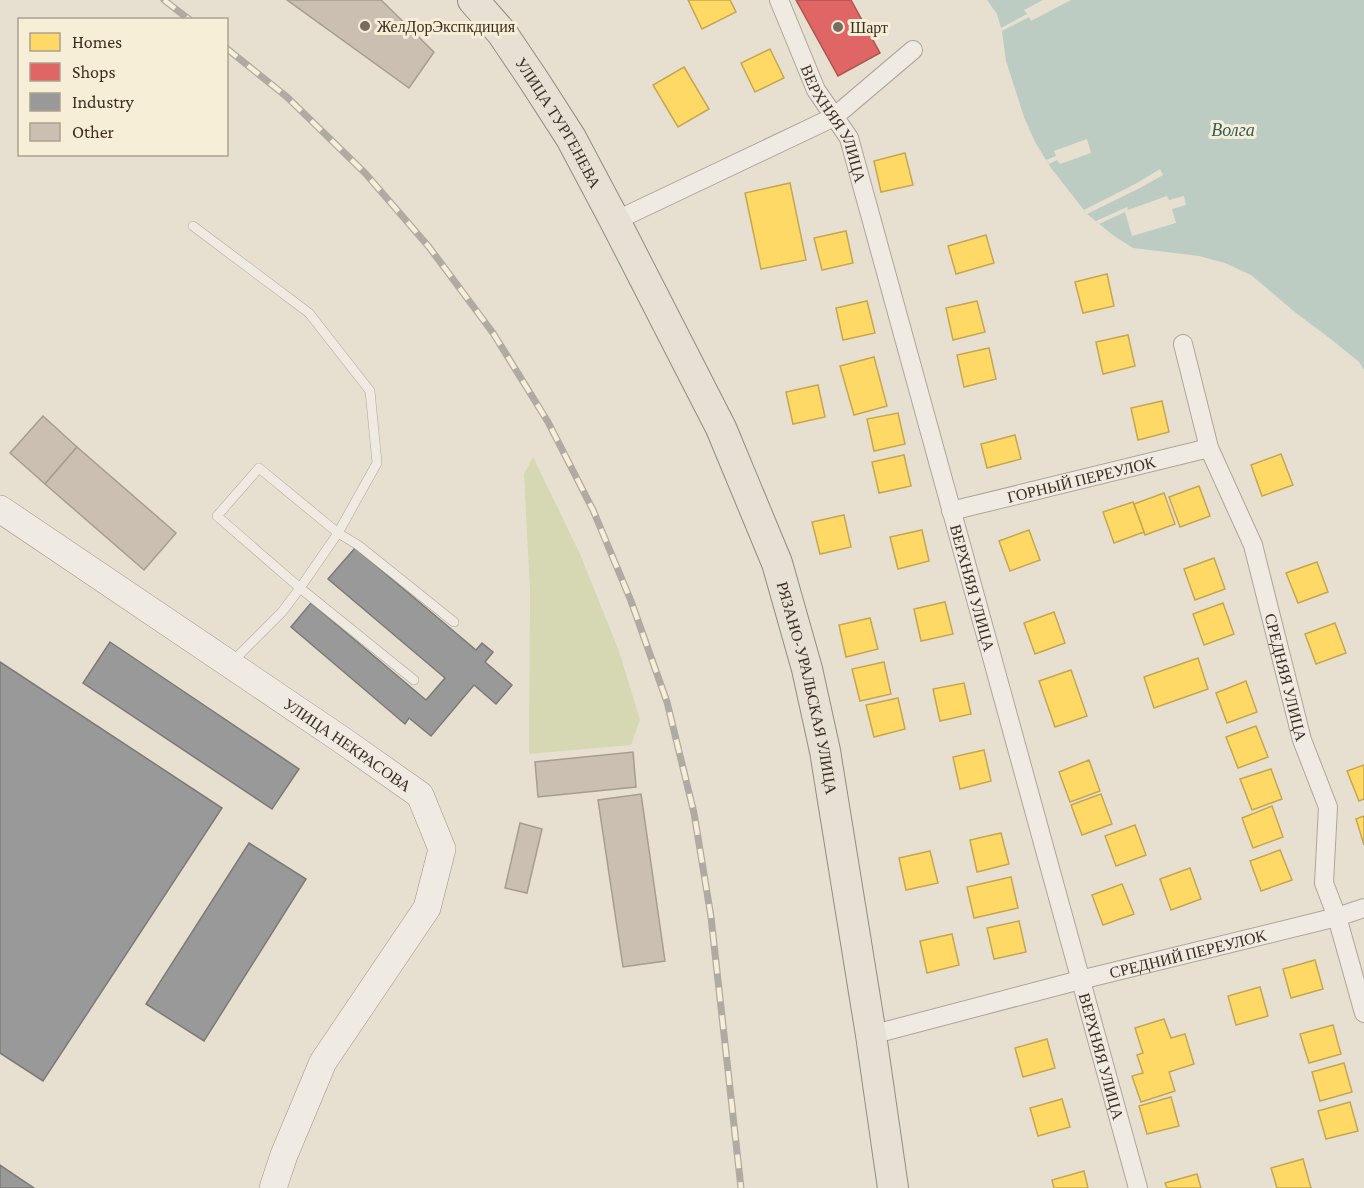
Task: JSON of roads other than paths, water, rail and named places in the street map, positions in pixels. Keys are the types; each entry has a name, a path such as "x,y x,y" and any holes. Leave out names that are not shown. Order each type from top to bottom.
{"main road":[{"name":"УЛИЦА ТУРГЕНЕВА","path":"473,0 502,33 536,82 570,138 615,221"},
{"name":"РЯЗАНО-УРАЛЬСКАЯ УЛИЦА","path":"615,221 721,428 777,563 807,669 825,751 893,1188"}],"street":[{"name":"ВЕРХНЯЯ УЛИЦА","path":"779,0 816,90 849,138 1138,1188"},
{"path":"615,221 834,117 913,50"},
{"name":"СРЕДНЯЯ УЛИЦА","path":"1183,344 1209,448 1253,545 1302,740 1328,807 1324,883 1364,1013"},
{"name":"ГОРНЫЙ ПЕРЕУЛОК","path":"951,511 1209,448"},
{"name":"УЛИЦА НЕКРАСОВА","path":"0,509 420,795 442,849 427,908 323,1062 284,1155 273,1188"},
{"name":"СРЕДНИЙ ПЕРЕУЛОК","path":"871,1035 1364,908"}],"lane":[{"path":"193,226 309,313 370,391 377,463 338,533 300,588 282,612 229,664"},
{"path":"414,680 300,588 217,516 259,468 338,533 358,545 454,622"}],"water":[{"name":"Волга","path":"987,0 1364,0 1364,370 1359,362 1251,275 1225,263 1199,256 1133,248 1087,214 1051,168 1035,142 1024,117 1006,61 997,14"}],"railway":[{"path":"164,0 187,18"},
{"path":"228,50 287,97 365,173 429,247 493,333 548,422 593,510 631,601 667,702 694,813 711,917 741,1188"}],"place":[{"name":"ЖелДорЭкспкдиция","path":"365,26"},
{"name":"Шарт","path":"838,27"}]}
